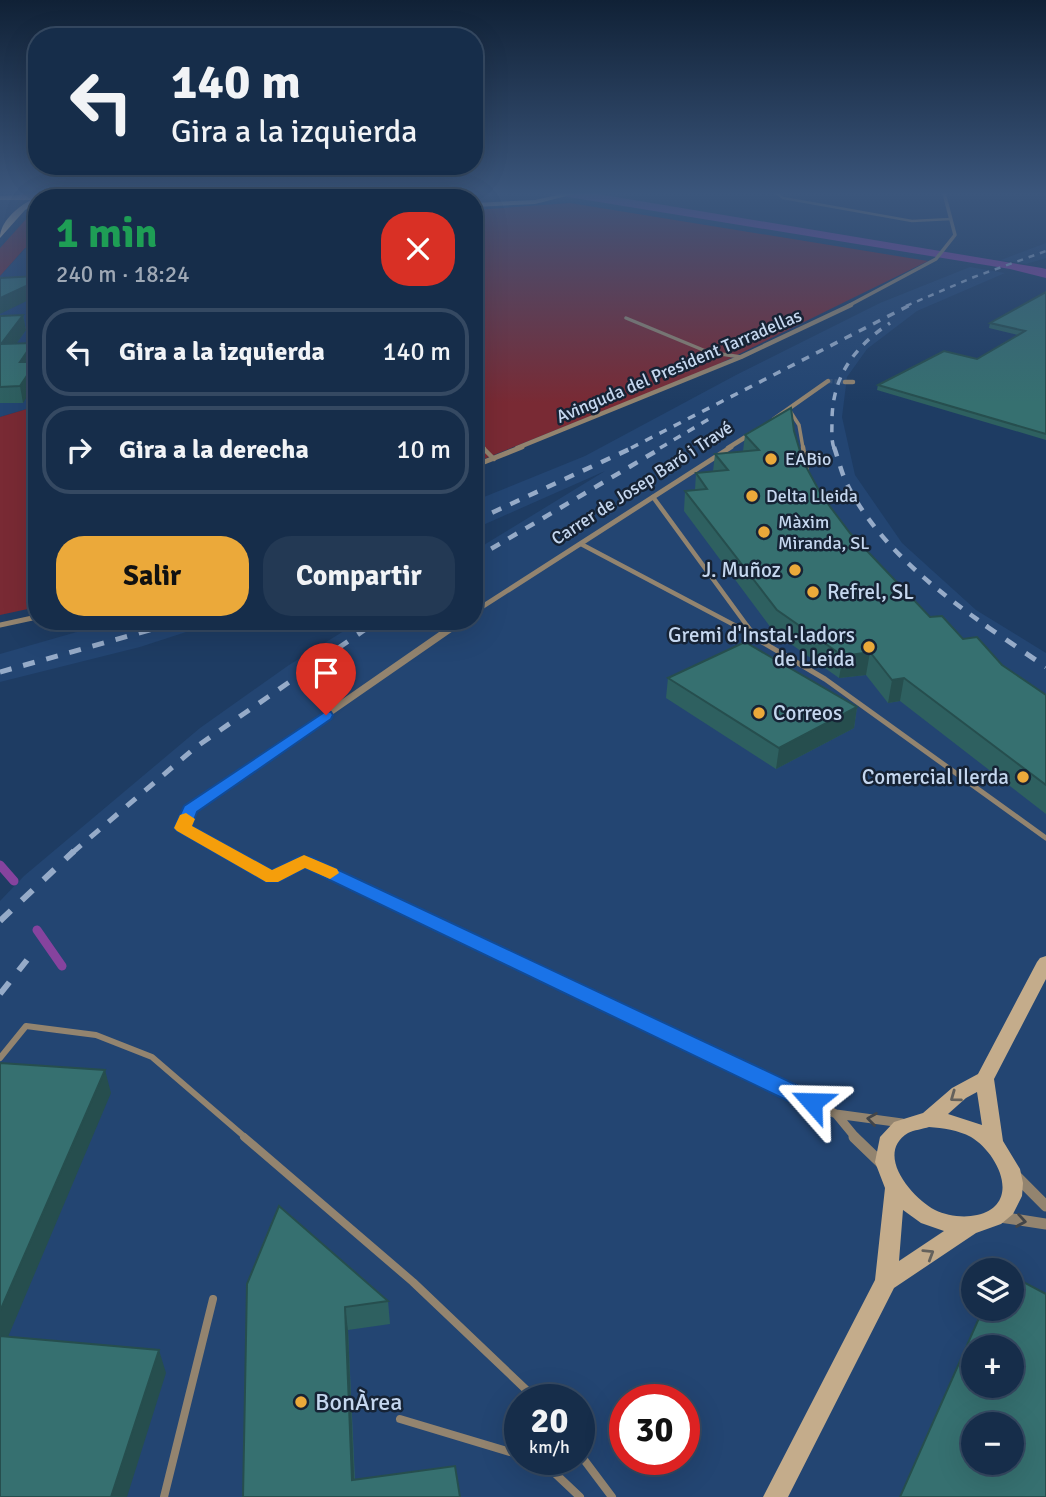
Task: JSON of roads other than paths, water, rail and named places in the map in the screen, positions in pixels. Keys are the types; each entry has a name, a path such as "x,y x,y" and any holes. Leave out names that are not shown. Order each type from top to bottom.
{"main road":[{"path":"929,1119 959,1093 985,1079 1046,962"},
{"path":"886,1281 971,1225 996,1217 1008,1205 1012,1196 1012,1172 995,1144 985,1079"},
{"path":"971,1225 944,1222 925,1214 895,1189 885,1167 885,1153 889,1141 908,1124 929,1119 964,1125 995,1144"},
{"path":"775,1497 886,1281 895,1189"}],"street":[{"name":"Avinguda del President Tarradellas","path":"483,463 741,357 821,321 929,263"},
{"path":"768,423 828,381"},
{"path":"845,382 853,382"},
{"name":"Carrer de Josep Baró i Travé","path":"483,606 756,430"},
{"path":"0,625 28,619"},
{"path":"448,630 190,809 183,828 272,878 304,861 836,1114 908,1124"},
{"path":"836,1114 862,1146 885,1167"},
{"path":"1012,1172 1046,1206"},
{"path":"996,1217 1046,1224"}],"lane":[{"path":"626,318 709,352 741,357"},
{"path":"788,409 799,425 807,471 812,481"},
{"path":"483,447 494,459"},
{"path":"653,497 756,637"},
{"path":"581,544 756,637 825,680 1046,838"},
{"path":"0,1058 26,1026 96,1035 152,1057 413,1282 520,1384"},
{"path":"164,1497 213,1299"},
{"path":"400,1419 504,1450"},
{"path":"557,1475 580,1497"},
{"path":"595,1475 611,1497"}],"waterway":[{"path":"0,865 14,881"},
{"path":"37,930 62,966"}],"tunnel":[{"path":"828,381 845,382"}],"railway":[{"path":"906,306 1013,263"},
{"path":"631,448 910,305"},
{"path":"834,448 833,405 841,377 856,353 890,323"},
{"path":"660,448 709,419"},
{"path":"483,517 634,447"},
{"path":"483,554 663,447"},
{"path":"834,447 846,482 873,525 927,581 988,627"},
{"path":"986,626 1046,667"},
{"path":"0,672 150,630"},
{"path":"72,853 196,747 364,630"},
{"path":"0,921 74,851"},
{"path":"0,994 27,960"}],"place":[{"name":"EABio","path":"771,459"},
{"name":"Delta Lleida","path":"752,496"},
{"name":"Màxim Miranda, SL","path":"764,532"},
{"name":"J. Muñoz","path":"795,570"},
{"name":"Refrel, SL","path":"813,592"},
{"name":"Gremi d'Instal·ladors de Lleida","path":"869,647"},
{"name":"Correos","path":"759,713"},
{"name":"Comercial Ilerda","path":"1023,777"},
{"name":"BonÀrea","path":"301,1402"}]}
